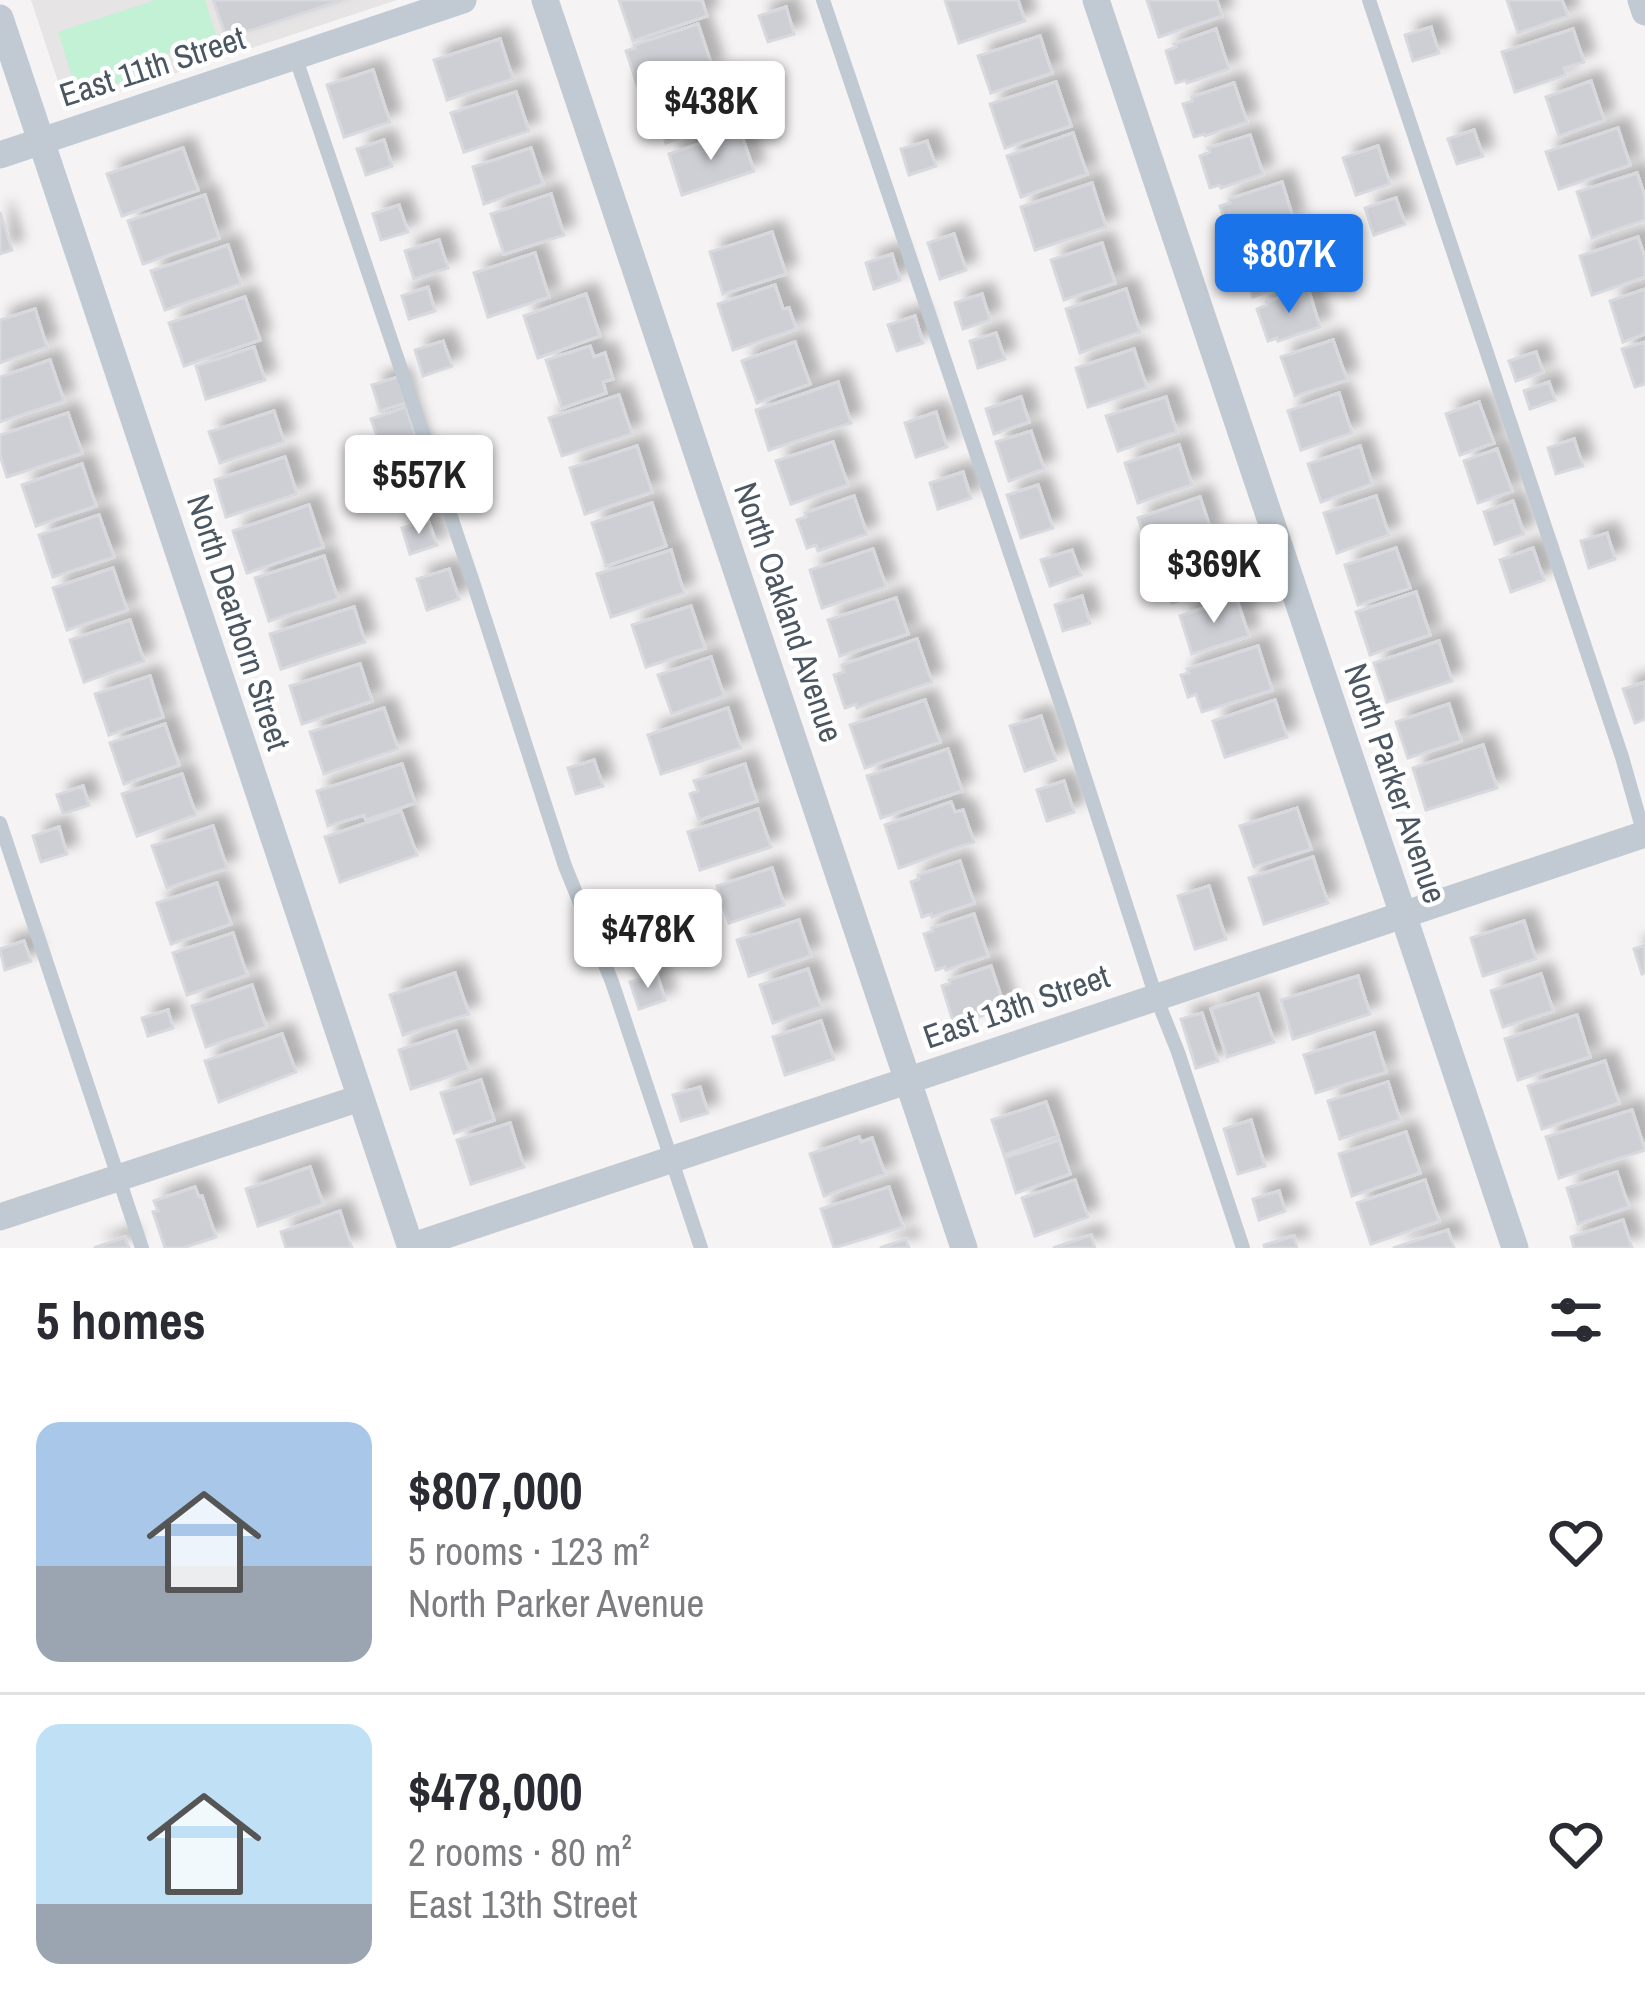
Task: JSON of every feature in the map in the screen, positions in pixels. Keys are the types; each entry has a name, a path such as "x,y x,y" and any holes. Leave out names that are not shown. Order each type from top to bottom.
{"street":[{"name":"East 11th Street","path":"0,154 463,0"},
{"name":"North Oakland Avenue","path":"545,0 964,1248"},
{"name":"North Parker Avenue","path":"1096,0 1514,1248"},
{"path":"1641,0 1645,12"},
{"name":"North Dearborn Street","path":"0,18 410,1247"},
{"name":"East 13th Street","path":"410,1247 1644,836"},
{"path":"0,1217 360,1098"}],"lane":[{"path":"823,0 1243,1248"},
{"path":"1369,0 1622,757 1644,836"},
{"path":"295,56 565,866 612,982 700,1248"},
{"path":"0,823 142,1248"}],"shaded area":[{"path":"31,0 397,0 67,109"}],"green space":[{"path":"155,0 205,0 217,38 146,61 127,80 78,96 58,32"}],"building":[{"path":"213,0 343,0 226,36"},
{"path":"619,0 702,0 707,16 633,41"},
{"path":"945,0 1018,0 1025,21 959,43"},
{"path":"1147,0 1217,0 1222,16 1159,37"},
{"path":"1507,0 1562,0 1568,16 1518,33"},
{"path":"786,7 794,34 768,42 759,16"},
{"path":"698,24 713,69 649,91 648,87 639,90 626,51"},
{"path":"1431,27 1439,53 1413,61 1405,35"},
{"path":"1216,29 1229,69 1176,83 1166,51"},
{"path":"1573,29 1584,62 1564,68 1566,75 1515,92 1502,52"},
{"path":"1040,36 1052,73 991,93 978,56"},
{"path":"500,39 513,79 447,100 434,60"},
{"path":"373,70 390,122 344,137 327,85"},
{"path":"1591,81 1604,120 1559,136 1546,97"},
{"path":"728,82 740,119 666,143 654,106"},
{"path":"1056,82 1071,126 1005,148 990,104"},
{"path":"1234,83 1247,122 1194,137 1183,104"},
{"path":"516,92 529,131 464,152 451,113"},
{"path":"1618,128 1630,165 1559,189 1546,152"},
{"path":"740,130 754,171 682,195 669,154"},
{"path":"1474,130 1483,156 1457,164 1448,139"},
{"path":"1073,133 1087,174 1021,197 1007,156"},
{"path":"1250,135 1263,174 1210,188 1200,156 1210,152 1208,148"},
{"path":"384,140 392,166 366,175 357,149"},
{"path":"927,141 936,166 909,175 901,149"},
{"path":"1378,146 1390,184 1356,195 1343,158"},
{"path":"183,148 198,190 122,216 107,174"},
{"path":"531,148 543,184 484,204 473,167"},
{"path":"1637,173 1645,197 1645,220 1592,238 1577,192"},
{"path":"1282,182 1294,221 1231,238 1220,206"},
{"path":"1092,183 1106,227 1035,250 1021,207"},
{"path":"551,194 564,235 504,254 491,214"},
{"path":"205,195 219,238 143,264 128,221"},
{"path":"1396,198 1405,224 1374,235 1365,208"},
{"path":"399,205 408,232 381,240 373,214"},
{"path":"0,212 12,250 0,254"},
{"path":"772,232 786,274 723,294 710,252"},
{"path":"954,234 966,270 940,279 928,243"},
{"path":"1301,234 1315,276 1253,297 1239,254"},
{"path":"1638,237 1645,277 1592,295 1580,256"},
{"path":"439,240 448,268 414,279 405,251"},
{"path":"1102,243 1115,283 1064,300 1051,260"},
{"path":"228,245 241,284 165,310 151,271"},
{"path":"535,253 549,297 488,317 474,273"},
{"path":"892,254 900,280 874,289 866,263"},
{"path":"775,285 796,329 733,350 718,304"},
{"path":"428,287 435,311 409,319 402,296"},
{"path":"1308,288 1320,327 1268,341 1257,309"},
{"path":"1126,289 1140,332 1080,353 1066,309"},
{"path":"1645,289 1645,334 1623,342 1610,301"},
{"path":"586,294 600,336 538,358 524,316"},
{"path":"982,294 990,320 963,329 955,303"},
{"path":"245,297 260,340 184,366 169,323"},
{"path":"35,309 47,347 0,363 0,320"},
{"path":"915,316 923,343 897,351 888,325"},
{"path":"996,333 1005,359 978,368 970,341"},
{"path":"1333,340 1347,380 1295,396 1281,357"},
{"path":"443,341 452,366 423,376 415,350"},
{"path":"795,342 810,384 757,403 742,361"},
{"path":"1645,342 1645,384 1635,387 1622,349"},
{"path":"590,346 594,357 605,353 613,379 603,382 606,393 562,408 546,360"},
{"path":"254,347 265,380 206,399 196,366"},
{"path":"1134,349 1147,388 1088,407 1076,368"},
{"path":"1536,352 1543,372 1516,381 1509,361"},
{"path":"50,360 64,401 0,422 0,377"},
{"path":"398,377 406,403 380,411 372,385"},
{"path":"838,382 851,423 769,450 756,410"},
{"path":"1549,382 1555,400 1530,409 1524,391"},
{"path":"1339,393 1352,433 1301,450 1288,411"},
{"path":"619,395 632,434 562,456 549,418"},
{"path":"1021,397 1029,422 994,434 986,409"},
{"path":"1166,397 1177,432 1118,451 1106,416"},
{"path":"1479,402 1494,443 1460,455 1446,414"},
{"path":"406,407 421,452 387,464 371,419"},
{"path":"274,411 284,442 220,463 209,432"},
{"path":"936,412 947,447 916,457 905,423"},
{"path":"68,413 82,453 7,477 0,435"},
{"path":"1031,431 1044,469 1009,481 996,442"},
{"path":"1574,439 1583,466 1556,474 1548,448"},
{"path":"833,442 848,485 791,504 776,461"},
{"path":"1179,445 1192,485 1138,503 1125,463"},
{"path":"637,446 652,492 585,514 570,468"},
{"path":"1360,446 1372,484 1321,502 1308,464"},
{"path":"1497,449 1512,491 1478,503 1464,461"},
{"path":"285,457 297,494 226,517 215,480"},
{"path":"82,464 96,506 36,526 22,485"},
{"path":"963,472 971,498 938,509 930,483"},
{"path":"1038,485 1053,528 1021,538 1007,495"},
{"path":"854,496 867,534 818,551 816,545 807,548 797,520"},
{"path":"1376,496 1389,535 1337,553 1324,513"},
{"path":"1200,497 1212,533 1150,553 1138,518"},
{"path":"1513,501 1524,534 1495,544 1484,512"},
{"path":"652,503 666,546 606,566 592,523"},
{"path":"309,505 323,547 247,573 233,531"},
{"path":"99,515 114,557 53,577 39,535"},
{"path":"428,520 437,545 410,554 402,528"},
{"path":"1607,533 1615,559 1589,568 1581,541"},
{"path":"1221,545 1233,583 1172,603 1166,584 1157,587 1150,567"},
{"path":"1396,548 1410,588 1358,605 1345,565"},
{"path":"1533,548 1544,580 1511,592 1500,560"},
{"path":"873,549 886,587 822,608 810,570"},
{"path":"671,550 684,593 611,617 597,574"},
{"path":"1072,550 1081,575 1050,586 1041,560"},
{"path":"324,556 338,599 269,621 255,578"},
{"path":"113,568 127,610 67,630 53,588"},
{"path":"449,569 459,599 427,610 417,579"},
{"path":"1416,592 1430,635 1370,655 1356,612"},
{"path":"1082,596 1090,623 1063,631 1055,605"},
{"path":"1236,597 1249,636 1192,654 1180,616"},
{"path":"896,598 908,634 840,656 828,620"},
{"path":"691,606 705,648 646,667 632,625"},
{"path":"354,607 365,642 281,669 270,634"},
{"path":"130,620 144,661 84,682 70,640"},
{"path":"917,639 932,682 845,708 834,675 844,672 842,665"},
{"path":"1439,641 1452,681 1387,702 1374,663"},
{"path":"1258,646 1272,690 1202,712 1196,694 1188,697 1181,675 1189,673 1187,669"},
{"path":"711,657 724,696 672,714 658,675"},
{"path":"360,664 372,701 302,724 290,686"},
{"path":"150,676 163,717 109,735 95,694"},
{"path":"1645,682 1645,719 1635,723 1623,689"},
{"path":"925,700 940,742 865,768 850,725"},
{"path":"1275,700 1287,737 1225,757 1213,721"},
{"path":"1449,704 1461,741 1408,758 1396,722"},
{"path":"384,708 398,749 324,774 310,732"},
{"path":"728,708 741,748 661,774 648,735"},
{"path":"1041,716 1056,760 1025,771 1010,726"},
{"path":"165,724 179,765 124,784 110,743"},
{"path":"1483,745 1497,788 1426,810 1413,768"},
{"path":"948,749 962,791 881,818 867,776"},
{"path":"594,760 603,786 576,794 568,768"},
{"path":"402,764 415,803 366,820 364,815 328,826 317,791"},
{"path":"745,764 757,801 699,820 690,794 698,791 694,781"},
{"path":"182,774 196,815 137,836 122,794"},
{"path":"1064,781 1074,812 1047,821 1037,790"},
{"path":"83,786 89,805 63,814 57,795"},
{"path":"951,802 955,812 963,810 974,842 899,868 885,825"},
{"path":"1297,808 1311,849 1254,867 1240,826"},
{"path":"758,809 771,847 700,870 688,832"},
{"path":"401,811 417,855 340,882 325,837"},
{"path":"213,826 227,868 167,888 152,846"},
{"path":"59,827 67,854 41,862 33,836"},
{"path":"1313,857 1328,903 1264,924 1249,878"},
{"path":"960,861 974,903 922,917 911,882 918,875"},
{"path":"772,868 784,905 729,923 717,886"},
{"path":"217,883 231,924 171,944 157,903"},
{"path":"1209,886 1226,939 1195,949 1178,896"},
{"path":"643,913 652,939 625,947 617,921"},
{"path":"974,914 988,956 936,970 924,934"},
{"path":"799,920 811,956 749,976 737,940"},
{"path":"1524,921 1536,959 1483,976 1471,938"},
{"path":"233,933 247,975 187,995 173,953"},
{"path":"24,941 31,961 5,970 0,949"},
{"path":"1645,945 1645,973 1642,974 1634,949"},
{"path":"991,966 1005,1008 953,1021 942,986"},
{"path":"808,969 821,1007 773,1023 760,985"},
{"path":"455,973 469,1014 403,1035 390,995"},
{"path":"657,974 665,1000 639,1009 630,982"},
{"path":"1541,974 1553,1011 1503,1027 1491,991"},
{"path":"1358,976 1370,1014 1293,1039 1281,1000"},
{"path":"252,985 266,1027 206,1047 192,1006"},
{"path":"1258,994 1274,1042 1227,1057 1211,1009"},
{"path":"168,1010 173,1028 148,1036 142,1018"},
{"path":"1202,1013 1218,1061 1196,1068 1181,1019"},
{"path":"1577,1015 1590,1057 1518,1080 1505,1039"},
{"path":"821,1021 834,1059 785,1075 773,1037"},
{"path":"456,1031 469,1070 411,1089 399,1050"},
{"path":"1374,1033 1386,1072 1316,1093 1304,1055"},
{"path":"282,1034 296,1072 219,1102 205,1061"},
{"path":"1605,1061 1619,1103 1542,1129 1528,1086"},
{"path":"481,1080 494,1120 454,1133 441,1093"},
{"path":"1388,1082 1400,1120 1340,1139 1328,1101"},
{"path":"700,1087 708,1113 681,1121 673,1095"},
{"path":"1046,1102 1058,1136 1004,1155 992,1120"},
{"path":"1632,1110 1645,1150 1559,1178 1546,1137"},
{"path":"1251,1120 1265,1166 1238,1174 1224,1129"},
{"path":"510,1123 524,1167 471,1184 457,1140"},
{"path":"1406,1132 1420,1173 1352,1196 1339,1154"},
{"path":"859,1137 861,1142 872,1138 885,1174 824,1196 810,1154"},
{"path":"1059,1140 1070,1174 1016,1193 1005,1158"},
{"path":"310,1167 323,1204 258,1226 246,1189"},
{"path":"1617,1172 1629,1207 1578,1224 1567,1188"},
{"path":"1075,1180 1088,1217 1035,1236 1022,1198"},
{"path":"1425,1180 1439,1221 1371,1244 1357,1203"},
{"path":"195,1187 216,1237 183,1248 165,1248 154,1201"},
{"path":"889,1187 903,1227 834,1248 821,1209"},
{"path":"1279,1191 1285,1211 1259,1220 1253,1199"},
{"path":"340,1211 352,1248 286,1248 281,1232"},
{"path":"1623,1220 1632,1248 1574,1248 1571,1237"},
{"path":"1448,1230 1454,1248 1393,1248"},
{"path":"1091,1235 1095,1248 1053,1248"},
{"path":"1294,1236 1297,1248 1265,1248 1264,1245"},
{"path":"125,1237 129,1248 94,1248"},
{"path":"906,1239 909,1248 880,1248"}]}
